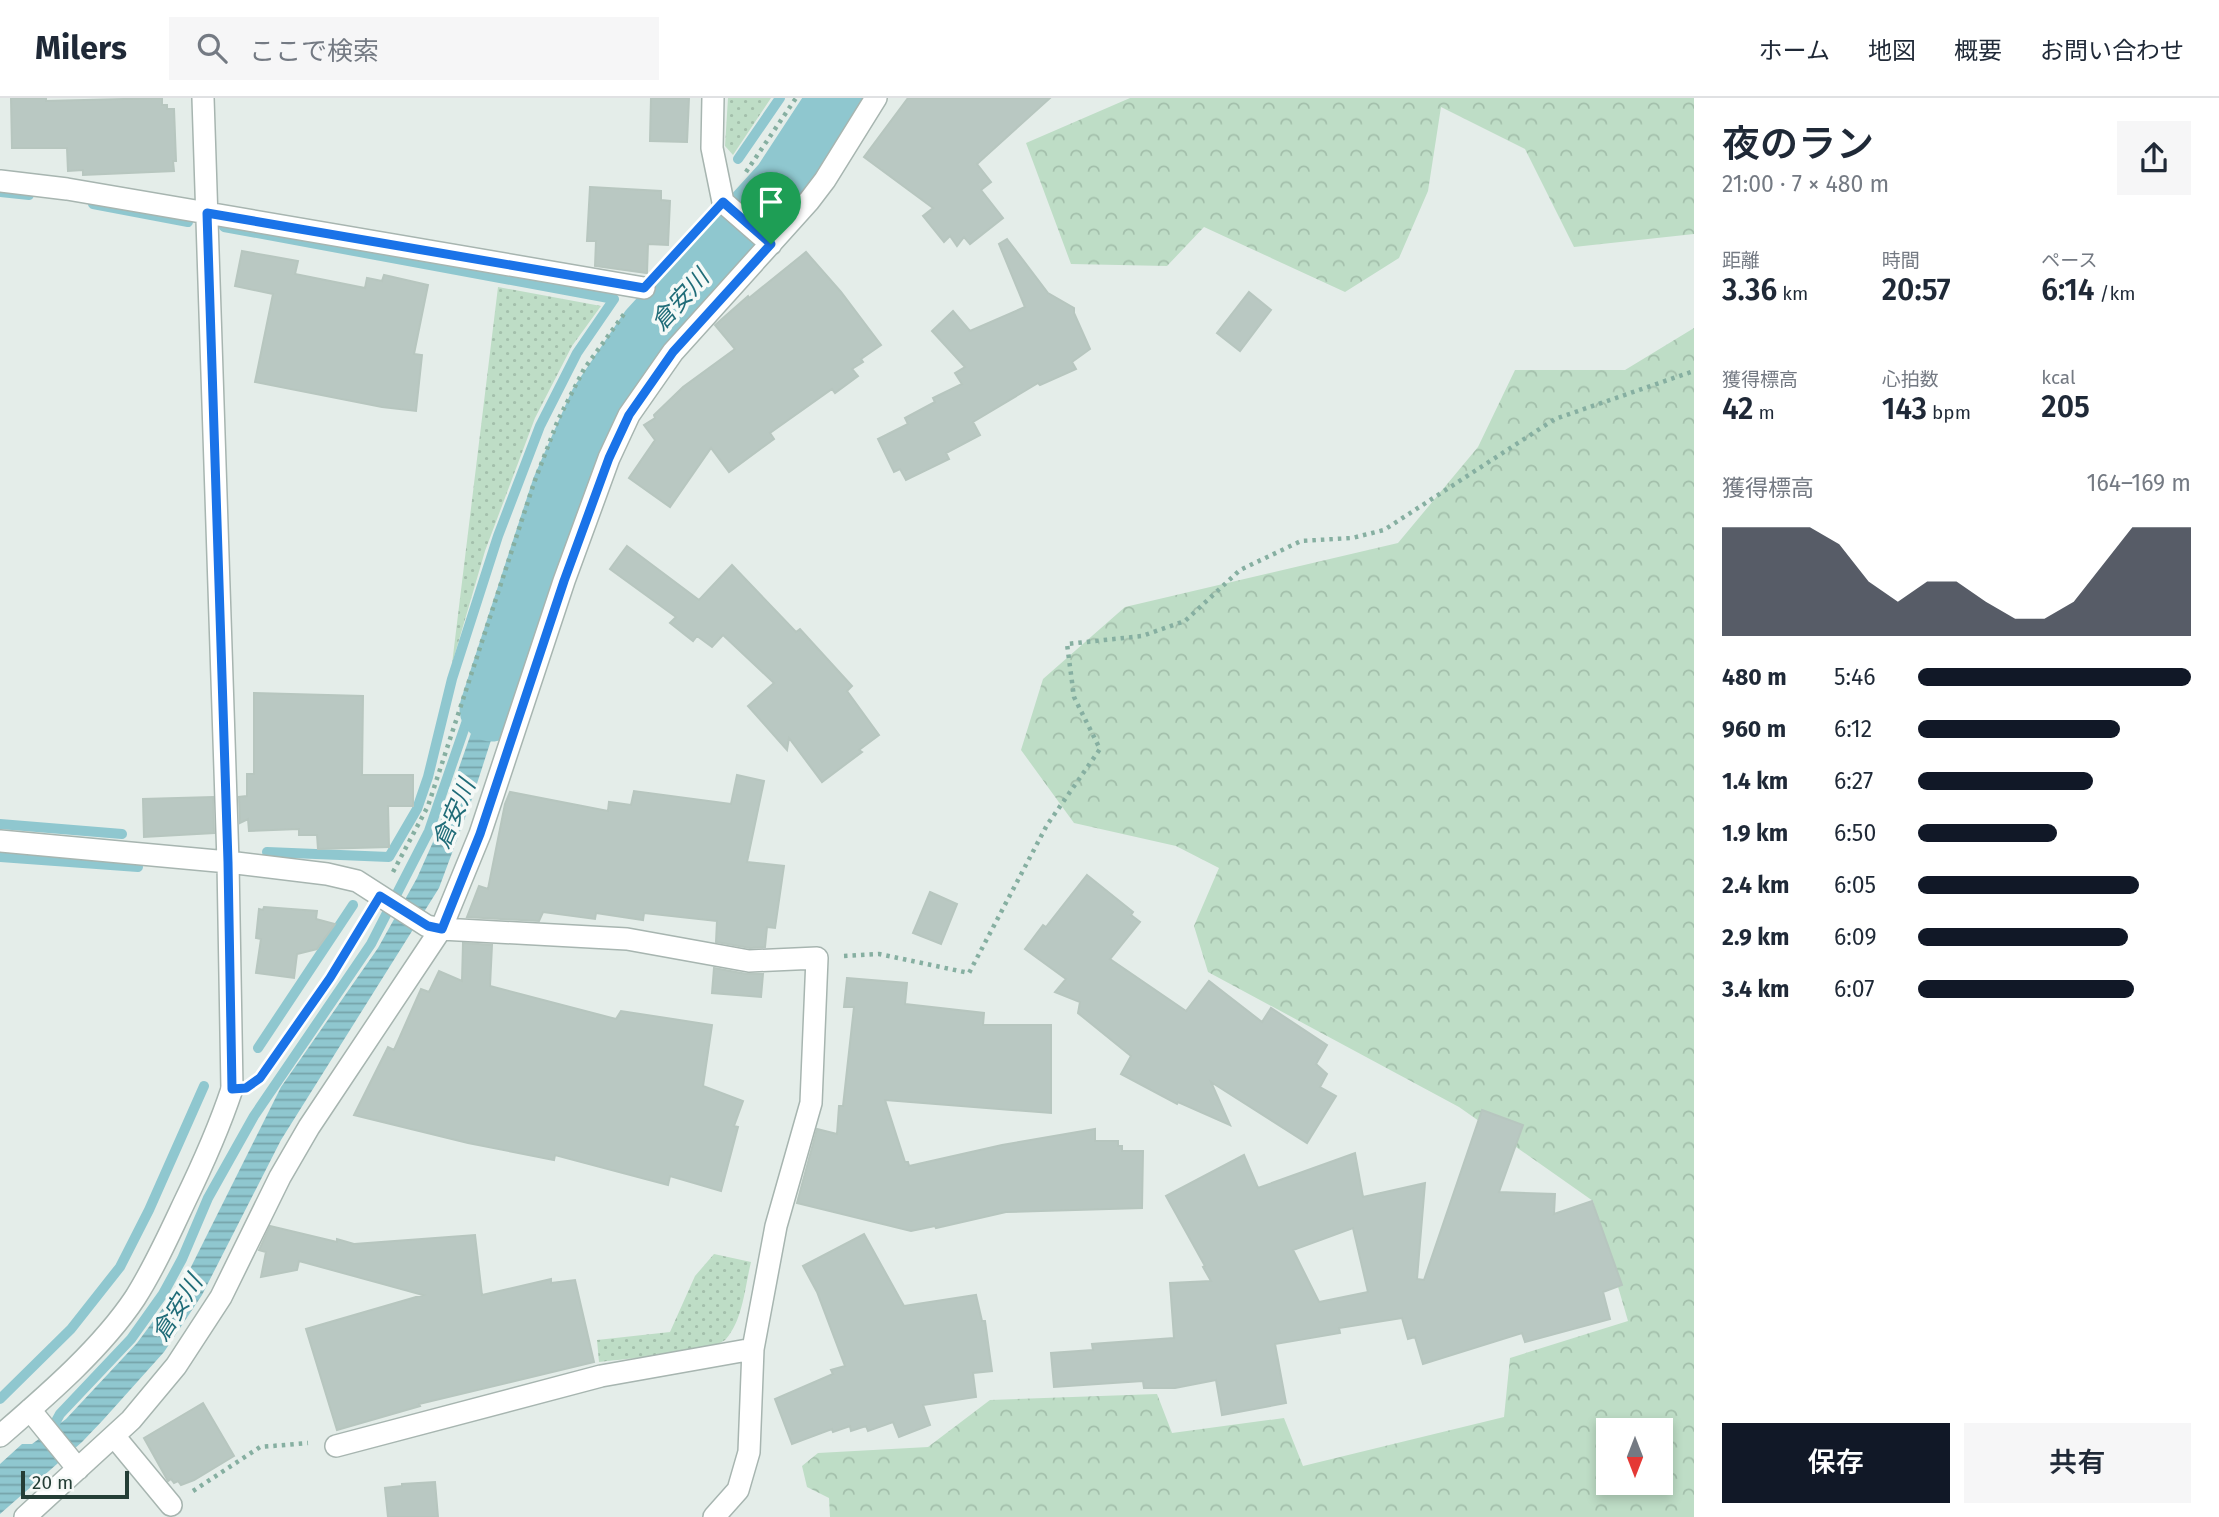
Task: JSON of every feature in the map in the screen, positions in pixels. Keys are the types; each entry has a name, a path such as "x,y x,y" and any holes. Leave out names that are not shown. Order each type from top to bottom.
{"street":[{"path":"0,1436 36,1417 134,1299 191,1188 222,1119 232,1089 228,862 203,98"},
{"path":"713,98 712,148 728,206 766,239"},
{"path":"25,1517 74,1463 114,1436 131,1420 176,1366 221,1297 280,1177 435,928 480,834 564,581 609,458 629,415 673,352 766,239 825,180 876,98"},
{"path":"0,181 67,189 644,288"},
{"path":"0,842 228,862 327,874 357,881 435,928 627,939 749,961 817,958 811,1102 776,1226 753,1349 749,1452 738,1490 714,1517"},
{"path":"336,1446 601,1376 753,1349"},
{"path":"36,1417 74,1463"},
{"path":"114,1436 171,1505"}],"path":[{"path":"232,1089 246,1088 260,1078 384,899 429,806 534,483 558,420 584,369 644,288 728,206 750,167 796,98"},
{"path":"817,958 879,954 968,973 1047,825 1100,749 1074,697 1067,644 1142,636 1185,621 1240,570 1301,541 1352,538 1384,530 1555,419 1694,372"},
{"path":"171,1505 260,1447 324,1441 336,1446"}],"green space":[{"path":"728,98 771,98 733,155 725,146"},
{"path":"1130,98 1694,98 1694,234 1574,247 1525,149 1441,107 1428,191 1399,258 1345,292 1204,227 1167,266 1071,264 1026,143"},
{"path":"498,287 601,306 572,346 535,418 485,551 452,664"},
{"path":"1694,328 1694,1517 830,1517 829,1498 807,1487 802,1466 818,1453 928,1447 990,1400 1157,1394 1172,1433 1284,1418 1303,1466 1504,1417 1510,1358 1628,1321 1593,1201 1459,1107 1208,972 1194,926 1219,868 1176,846 1074,823 1021,750 1043,679 1125,607 1398,543 1478,447 1515,370 1625,370"},
{"path":"714,1254 751,1262 740,1313 726,1339 705,1348 599,1362 597,1340 670,1332 695,1276"}],"water":[{"path":"510,622 527,629 472,799 439,888 281,1140 202,1295 164,1352 82,1442 0,1514 0,1464 22,1444 32,1444 66,1419 137,1343 186,1277 281,1087 378,948 417,878 433,842"}],"building":[{"path":"11,98 46,98 46,101 162,98 162,105 167,105 167,109 174,109 174,171 83,175 83,170 68,171 67,148 12,148"},
{"path":"651,98 689,98 687,142 650,141"},
{"path":"908,98 1050,98 977,164 991,182 981,190 1003,218 970,244 964,237 957,246 950,236 944,242 923,216 933,208 864,157"},
{"path":"590,187 661,191 661,200 670,201 668,245 648,244 647,273 595,266 596,241 587,241"},
{"path":"1007,239 1048,293 1074,308 1090,349 1072,362 1076,369 1040,385 1038,383 973,422 980,435 946,453 949,459 906,480 900,469 894,472 878,439 908,424 905,418 935,402 933,398 962,384 955,373 965,367 932,331 953,311 970,331 1025,307 999,244"},
{"path":"242,251 298,261 295,274 365,288 367,278 382,281 384,275 428,285 414,354 422,355 416,411 255,382 273,294 235,286"},
{"path":"806,252 841,292 881,345 852,369 858,376 835,393 832,389 770,433 774,439 729,472 711,448 670,507 629,478 655,440 644,425 655,418 654,415 683,387 735,349 715,325"},
{"path":"1249,292 1271,310 1240,351 1217,333"},
{"path":"627,546 699,600 732,565 796,632 800,629 852,686 847,691 879,735 859,750 862,752 822,782 789,738 787,750 748,706 774,683 723,635 712,647 697,636 693,641 670,623 676,617 610,569"},
{"path":"254,693 363,696 362,775 413,775 413,806 388,806 389,847 318,849 317,835 299,835 299,829 249,831 248,819 240,823 239,797 247,796 247,774 254,774"},
{"path":"737,775 764,781 747,862 784,866 775,928 767,927 765,947 750,948 716,942 717,921 644,913 643,920 596,913 595,919 543,912 539,921 467,917 479,886 488,889 505,804 510,792 608,811 609,802 631,805 634,791 731,804"},
{"path":"213,797 214,833 144,837 143,799"},
{"path":"1087,875 1133,912 1131,915 1140,922 1110,959 1186,1011 1209,981 1262,1022 1271,1008 1327,1045 1316,1064 1327,1074 1320,1087 1336,1096 1307,1143 1211,1082 1230,1125 1178,1102 1177,1104 1121,1074 1131,1056 1078,1013 1080,1002 1055,992 1066,979 1025,949"},
{"path":"930,892 957,904 941,944 913,933"},
{"path":"264,907 317,911 316,919 335,924 317,949 297,954 294,978 256,973 261,939 256,938 259,909 263,910"},
{"path":"463,943 492,945 490,986 616,1019 621,1011 712,1025 703,1086 743,1101 734,1126 738,1127 721,1191 670,1176 668,1185 555,1155 554,1160 468,1143 354,1115 388,1047 394,1050 421,989 429,992 439,971 462,981"},
{"path":"714,968 763,974 761,997 712,993"},
{"path":"847,978 907,983 905,1004 984,1013 983,1025 1051,1025 1051,1113 885,1100 905,1162 908,1162 909,1166 1002,1145 1095,1129 1095,1141 1118,1141 1122,1151 1143,1151 1142,1208 1006,1212 911,1231 797,1203 817,1129 837,1134 839,1106 843,1106 854,1007 844,1007"},
{"path":"1482,1110 1523,1125 1499,1192 1555,1194 1554,1214 1592,1201 1622,1285 1603,1292 1610,1319 1525,1342 1522,1333 1423,1364 1415,1337 1408,1339 1402,1318 1339,1328 1340,1333 1275,1344 1286,1403 1222,1415 1216,1380 1175,1388 1144,1388 1143,1381 1054,1387 1051,1353 1093,1350 1092,1344 1174,1338 1170,1283 1211,1281 1166,1196 1244,1155 1258,1188 1355,1153 1363,1197 1425,1183 1417,1279 1424,1280","holes":["1353,1228 1368,1292 1319,1302 1293,1250"]},
{"path":"270,1226 354,1244 475,1235 482,1295 551,1279 551,1283 575,1280 594,1362 419,1404 420,1406 337,1430 306,1329 423,1295 299,1261 297,1270 261,1277 266,1252 259,1250"},
{"path":"864,1234 904,1306 976,1295 982,1321 985,1321 992,1371 973,1373 976,1397 923,1405 930,1425 899,1437 893,1422 868,1431 866,1426 851,1431 850,1426 833,1432 832,1429 792,1444 775,1399 833,1374 831,1370 845,1366 817,1292 803,1266"},
{"path":"203,1403 234,1456 181,1485 178,1481 168,1481 144,1438"},
{"path":"435,1482 438,1517 388,1517 385,1488"}],"waterway":[{"path":"738,159 780,98"},
{"path":"49,1434 60,1414 131,1339 163,1294 182,1259 208,1198 254,1116 371,944 429,831 562,444 602,365 641,313 702,253 754,195 778,162 817,98"},
{"name":"倉安川","path":"492,709 564,489 601,405 651,331 784,185 841,98"},
{"path":"0,192 29,195"},
{"path":"93,204 188,222"},
{"path":"224,227 614,299 577,353 540,426 498,536 452,679 428,777 417,809 389,857 267,852"},
{"path":"0,824 122,834"},
{"path":"0,857 138,867"},
{"path":"258,1048 353,905"},
{"path":"0,1399 71,1329 120,1267 149,1210 204,1086"}],"route":[{"path":"723,202 771,244 673,352 629,415 609,458 564,581 480,834 442,929 428,926 380,896 330,978 260,1078 246,1088 232,1089 228,862 207,213 644,288 723,202"}]}
